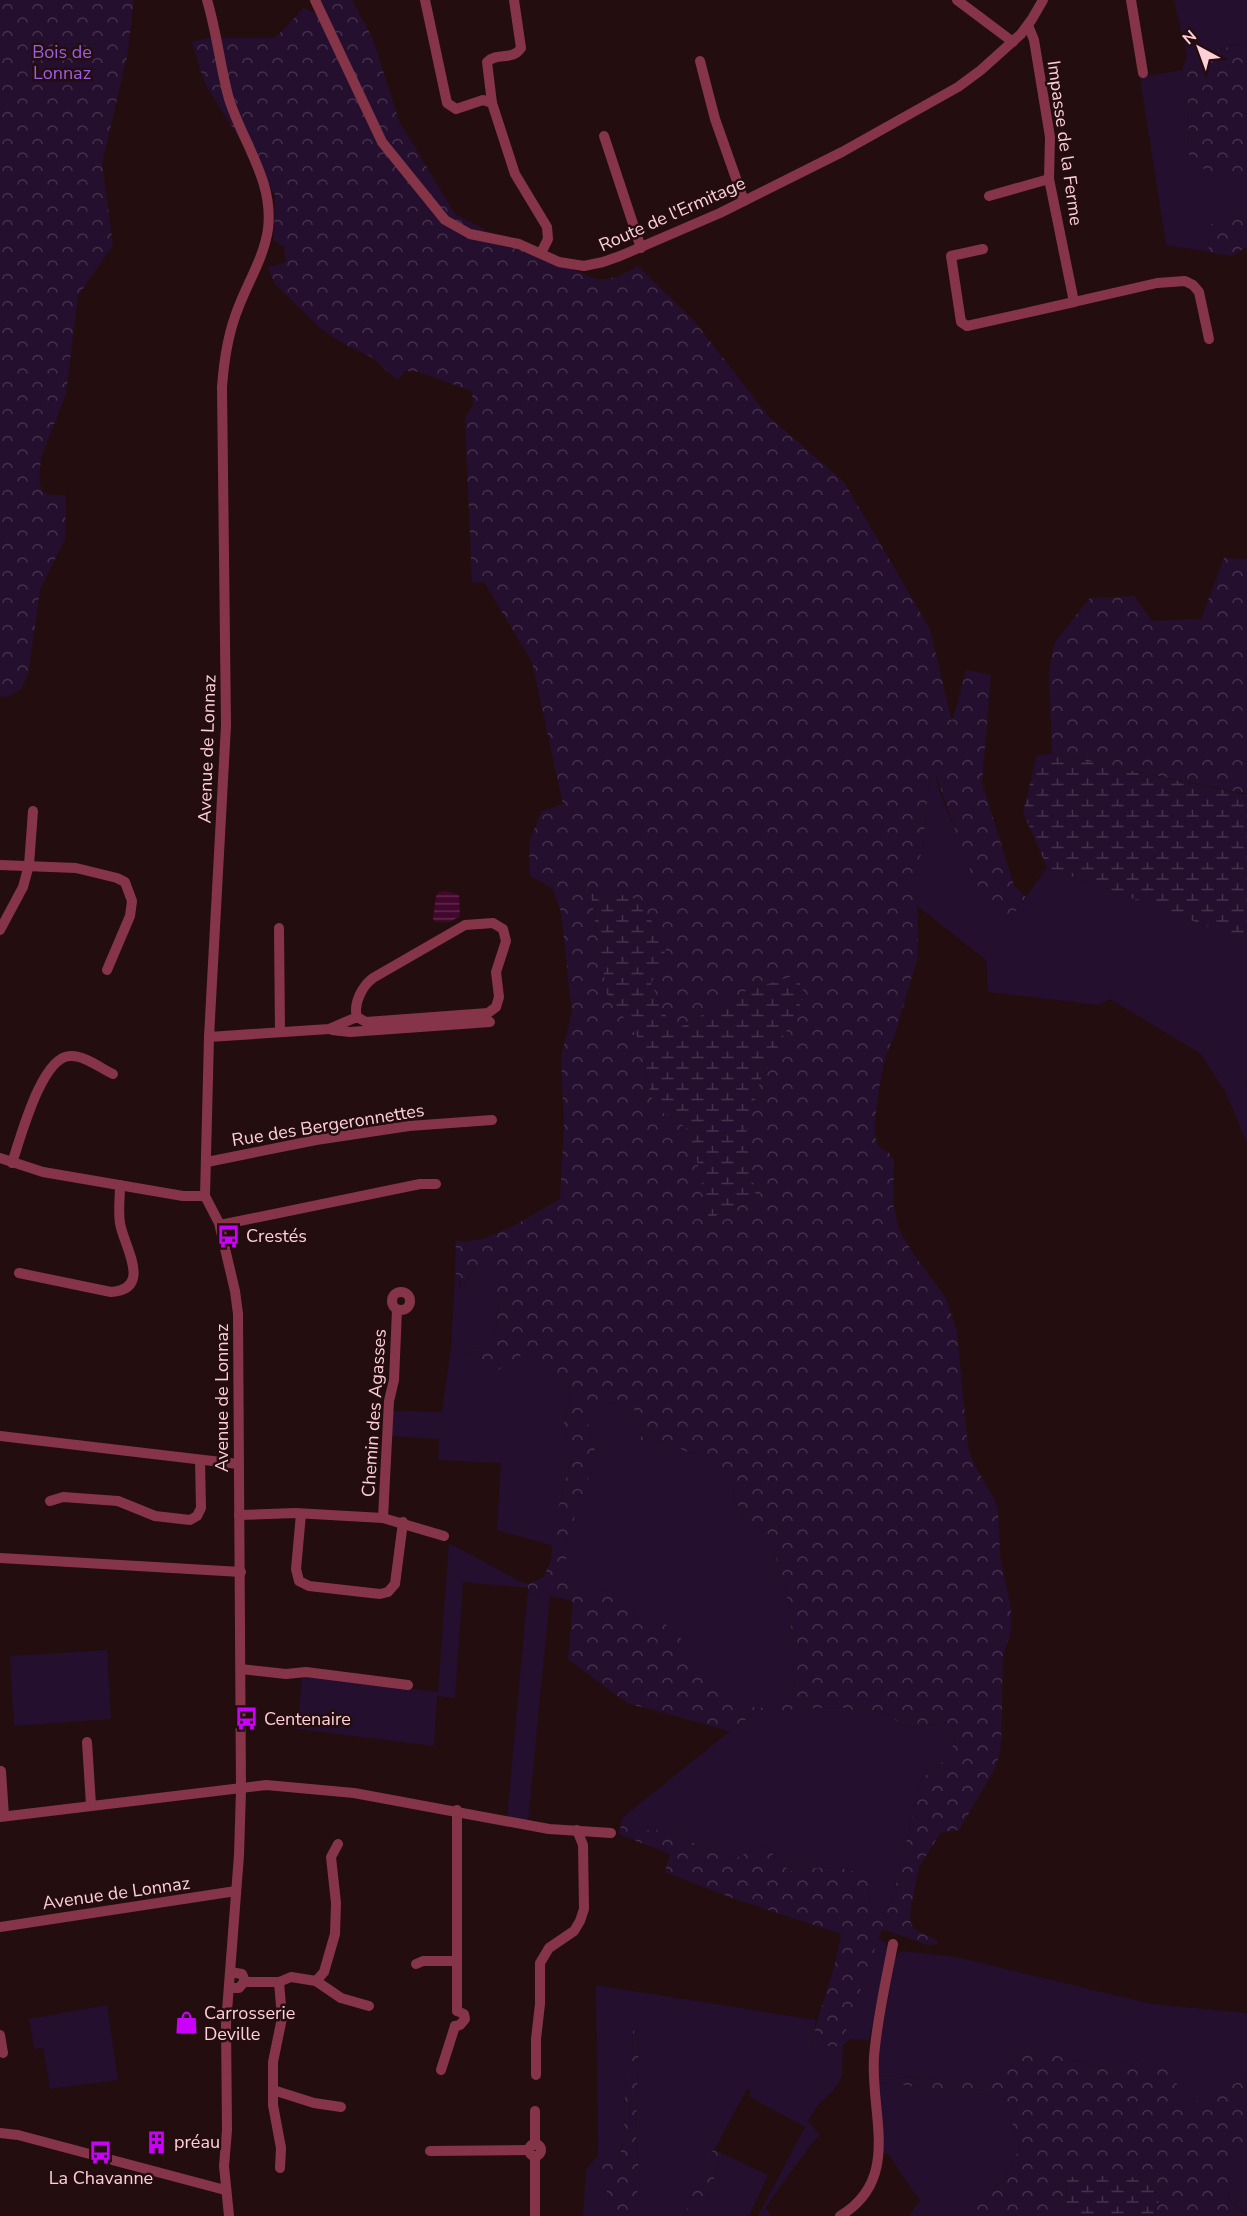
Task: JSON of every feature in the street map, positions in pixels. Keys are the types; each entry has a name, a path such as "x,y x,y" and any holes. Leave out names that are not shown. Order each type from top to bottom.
{"street":[{"name":"Avenue de Lonnaz","path":"207,0 230,100 263,180 268,197 269,215 262,256 239,305 229,337 222,387 226,725 209,1037 205,1197 220,1226 238,1308 241,1787 226,2024 224,2155 225,2190 229,2216"},
{"name":"Route de l'Ermitage","path":"315,0 382,142 438,213 461,230 519,244 565,264 584,266 603,262 643,247 744,201 842,152 958,87 1013,42 1028,26 1043,0"},
{"path":"425,0 447,103 456,109 483,100 492,103"},
{"path":"514,0 521,48 514,55 493,57 487,62 492,103 515,174 547,227 548,239 541,254"},
{"path":"957,0 1013,42"},
{"path":"1131,0 1143,73"},
{"name":"Impasse de la Ferme","path":"1028,26 1034,40 1050,137 1049,179 1074,302"},
{"path":"700,61 715,118 744,201"},
{"path":"609,138 643,247"},
{"path":"989,196 1049,179"},
{"path":"983,249 951,256 961,322 964,325 1157,283 1185,281 1199,292 1209,339"},
{"path":"0,930 23,887 28,865 33,811"},
{"path":"0,865 76,868 117,878 124,882 132,901 130,916 107,970"},
{"path":"493,923 503,929 506,941 496,972 499,998 492,1010 483,1014 366,1022 357,1017 356,1010 362,989 373,978 465,925 493,923"},
{"path":"279,928 280,1032"},
{"path":"328,1029 357,1017"},
{"path":"209,1037 328,1029 350,1032 490,1022"},
{"path":"12,1163 29,1106 43,1080 60,1060 69,1055 77,1057 113,1074"},
{"name":"Rue des Bergeronnettes","path":"207,1162 316,1140 409,1126 492,1120"},
{"path":"0,1158 35,1170 183,1196 205,1197"},
{"path":"220,1226 420,1184 436,1184"},
{"path":"19,1273 111,1292 125,1288 132,1280 134,1271 119,1221 120,1185"},
{"name":"Chemin des Agasses","path":"383,1518 389,1401 393,1380 397,1310"},
{"path":"0,1436 238,1464"},
{"path":"50,1500 63,1497 118,1501 155,1516 190,1520 197,1516 201,1509 200,1460"},
{"path":"302,1514 296,1569 299,1581 309,1586 380,1594 388,1592 396,1584 403,1522"},
{"name":"Chemin des Agasses","path":"239,1515 302,1514 383,1518 403,1522 444,1536"},
{"path":"0,1558 241,1572"},
{"path":"241,1669 286,1674 306,1672 408,1685"},
{"path":"87,1742 91,1805"},
{"path":"1,1771 2,1816 266,1785 336,1791 457,1810 540,1827 611,1833"},
{"path":"441,2070 455,2026 451,2023 450,2018 452,2013 457,2011 457,1810"},
{"path":"536,2075 540,1963 549,1947 574,1931 584,1909 583,1845 577,1830"},
{"path":"316,1981 324,1972 335,1934 336,1904 331,1857 338,1844"},
{"name":"Avenue de Lonnaz","path":"0,1927 236,1891"},
{"path":"840,2216 864,2197 876,2170 879,2133 874,2059 893,1944"},
{"path":"416,1964 423,1961 457,1961"},
{"path":"230,1972 242,1974 245,1982"},
{"path":"229,1988 239,1988 245,1982 279,1982 291,1977 316,1981 341,1998 369,2006"},
{"path":"279,1982 282,2018 273,2062 273,2105 281,2148 280,2168"},
{"path":"0,2035 3,2053"},
{"path":"273,2090 314,2103 341,2107"},
{"path":"535,2111 533,2150 536,2216"},
{"path":"0,2133 18,2135 225,2190"},
{"path":"430,2151 533,2150"}],"green space":[{"name":"Bois de Lonnaz","path":"0,0 134,0 127,57 102,163 113,245 78,296 66,394 41,457 39,480 42,491 50,495 66,495 65,539 40,590 28,674 21,689 6,697 0,696"},
{"path":"321,0 352,0 373,39 399,121 455,214 525,251 599,280 618,277 638,266 695,322 768,416 844,482 930,629 952,722 966,670 991,675 982,782 1014,886 1026,897 1007,924 986,902 968,866 936,775 929,778 923,846 916,875 917,959 883,1069 875,1133 878,1146 889,1153 894,1160 893,1204 899,1229 912,1252 946,1298 957,1332 968,1448 998,1510 1000,1555 1011,1608 1011,1631 1003,1656 1001,1748 995,1769 959,1830 941,1832 919,1867 910,1913 911,1924 915,1930 938,1941 937,1944 928,1945 882,1929 843,2039 836,2047 812,2044 841,1934 732,1898 665,1872 670,1854 619,1834 621,1825 645,1830 667,1830 708,1850 736,1858 760,1846 770,1849 777,1862 793,1872 812,1868 834,1868 854,1872 870,1883 869,1902 872,1909 884,1914 892,1901 922,1778 936,1768 949,1754 957,1731 945,1722 915,1728 901,1725 890,1715 878,1710 859,1711 839,1707 782,1710 777,1705 778,1693 795,1688 790,1608 770,1536 744,1515 735,1500 731,1478 703,1450 693,1454 658,1440 641,1446 639,1443 644,1425 633,1408 619,1401 599,1407 588,1424 595,1450 593,1465 566,1542 566,1581 581,1589 614,1592 631,1606 634,1615 640,1621 660,1619 686,1643 690,1663 752,1707 765,1708 765,1711 752,1715 730,1731 627,1703 568,1659 573,1602 528,1590 528,1584 543,1578 551,1561 556,1516 572,1456 564,1422 570,1404 567,1391 544,1366 530,1356 521,1355 498,1370 488,1368 480,1356 465,1350 467,1348 479,1349 494,1341 499,1302 493,1286 497,1278 494,1271 482,1265 475,1267 461,1289 460,1277 455,1273 456,1240 480,1239 494,1234 560,1199 564,1126 561,1056 572,1013 561,912 552,888 530,876 529,842 542,811 563,804 532,662 484,582 472,583 465,417 473,405 472,391 418,372 405,371 399,379 395,378 371,357 344,344 320,328 275,284 268,268 286,262 284,247 274,240 275,195 205,84 192,42 209,38 275,38 304,8 328,19","holes":["590,889 651,984 673,1031 748,990 795,976 805,995 760,1081 745,1136 756,1197 710,1219 691,1131 654,1106 639,1039 601,959"]},
{"path":"1174,0 1247,0 1247,43 1187,56"},
{"path":"1247,43 1247,180 1189,165 1188,89 1182,70 1187,56"},
{"path":"1182,70 1188,89 1189,164 1247,180 1247,215 1207,225 1209,252 1166,245 1140,77"},
{"path":"1247,215 1247,247 1231,256 1209,252 1207,225"},
{"path":"1224,558 1247,559 1247,794 1052,754 1049,673 1054,643 1090,598 1134,596 1152,621 1201,619"},
{"path":"1052,754 1247,795 1247,941 1047,867 1023,812 1037,755"},
{"path":"935,774 948,813 966,851 1007,924 1047,867 1247,941 1247,1079 1245,1081 1247,1082 1247,1143 1226,1093 1201,1054 1110,999 1098,1005 988,992 986,960 916,905 916,875 923,846 929,778"},
{"path":"590,889 632,897 669,942 651,984 673,1031 748,990 796,975 805,995 760,1081 745,1136 756,1197 709,1219 691,1131 654,1106 639,1039 607,994"},
{"path":"482,1265 494,1271 497,1278 493,1286 499,1302 494,1342 479,1349 467,1348 467,1352 480,1356 488,1368 521,1355 530,1356 544,1366 567,1391 570,1404 564,1422 572,1455 556,1516 554,1546 497,1530 501,1463 438,1460 439,1439 391,1436 392,1411 442,1412 451,1346 455,1273 460,1277 459,1286 463,1287 475,1267"},
{"path":"619,1401 633,1408 644,1425 639,1443 658,1440 693,1454 703,1450 731,1478 735,1500 744,1515 770,1536 790,1608 795,1688 782,1710 839,1707 859,1711 878,1710 890,1715 901,1725 915,1728 945,1722 957,1731 946,1759 922,1778 892,1901 884,1914 872,1909 869,1902 870,1883 854,1872 845,1869 812,1868 793,1872 777,1862 770,1849 760,1846 736,1858 708,1850 667,1830 645,1830 621,1825 622,1818 730,1731 752,1715 765,1711 764,1708 752,1708 690,1663 686,1643 640,1621 614,1592 580,1589 566,1581 566,1542 593,1465 595,1450 588,1424 598,1407"},
{"path":"449,1543 528,1584 528,1588 463,1582 455,1698 437,1696 434,1746 297,1729 304,1676 438,1692"},
{"path":"528,1590 535,1594 550,1595 528,1822 507,1818"},
{"path":"107,1650 111,1719 14,1726 10,1656"},
{"path":"878,1939 885,1942 888,1950 869,2040 850,2039 843,2045 842,2077 832,2092 817,2106 808,2121 820,2135 805,2151 807,2153 765,2208 772,2216 758,2216 805,2127 748,2096 751,2090 747,2089 714,2150 709,2154 684,2216 636,2216 636,2196 640,2181 636,2136 639,2032 633,2031 632,2054 625,2085 624,2140 618,2157 607,2173 607,2216 583,2216 586,2170 598,2155 596,1985 816,2020 812,2044 843,2039"},
{"path":"899,1952 956,1957 1152,2004 1247,2013 1247,2078 1182,2108 1139,2060 1100,2067 1035,2050 1009,2062 987,2082 877,2076 879,2050 895,1959"},
{"path":"107,2005 118,2080 50,2089 43,2048 34,2049 29,2019"},
{"path":"633,2031 639,2032 636,2136 640,2182 636,2196 636,2216 607,2216 607,2173 600,2166 605,2157 619,2157 624,2140 625,2085 632,2054"},
{"path":"1035,2050 1100,2067 1139,2060 1161,2064 1182,2090 1182,2108 1247,2078 1247,2145 1225,2168 1233,2176 1228,2199 1247,2216 1154,2216 1160,2197 1144,2180 1123,2175 1067,2177 1066,2216 960,2216 1003,2182 1020,2147 1004,2096 874,2082 874,2076 987,2082 1009,2062"},
{"path":"874,2082 1004,2096 1020,2147 1003,2182 960,2216 908,2216 920,2201 888,2154 879,2153"},
{"path":"1247,2145 1247,2214 1228,2199 1233,2176 1225,2168"},
{"path":"714,2150 723,2154 704,2206 704,2216 684,2216 709,2154"},
{"path":"723,2154 768,2175 749,2216 704,2216 704,2206"},
{"path":"1123,2175 1144,2180 1160,2197 1154,2216 1066,2216 1067,2177"}],"shaded area":[{"path":"446,891 459,895 460,916 450,922 435,922 433,919 436,896 439,892"}],"place":[{"name":"Crestés","path":"228,1236"},
{"name":"Centenaire","path":"246,1719"},
{"name":"Carrosserie Deville","path":"186,2023"},
{"name":"préau","path":"156,2142"},
{"name":"La Chavanne","path":"101,2152"}]}
